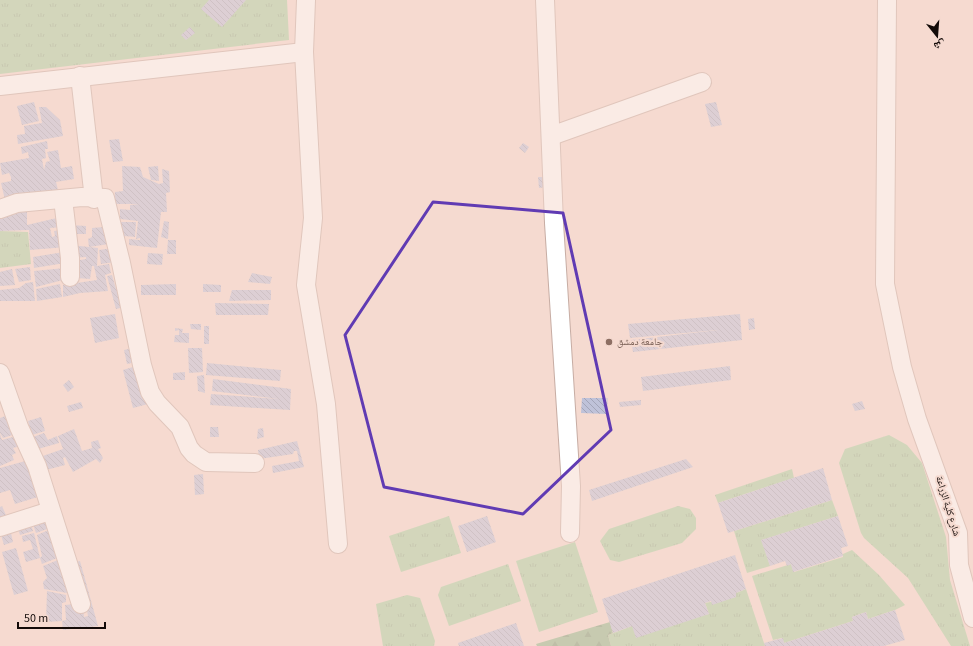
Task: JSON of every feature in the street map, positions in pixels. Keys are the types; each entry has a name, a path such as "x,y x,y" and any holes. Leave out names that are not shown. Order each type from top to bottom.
{"street":[{"path":"306,0 304,52 313,218 306,284 326,404 338,544"},
{"path":"545,0 551,136 571,486 570,533"},
{"name":"شارع كلية الزراعة","path":"887,0 884,284 902,367 917,419 958,533 959,565 972,608"},
{"path":"0,86 304,52"},
{"path":"80,76 94,199"},
{"path":"551,136 702,82"},
{"path":"0,208 18,203 82,197 94,199 105,198 121,263 142,365 150,392 157,403 180,427 189,448 200,459 206,462 254,463"},
{"path":"63,199 70,258 70,277"},
{"path":"0,373 19,427 37,466 50,511 81,604"},
{"path":"0,527 50,511"}],"highlighted area":[{"path":"433,202 563,213 611,430 523,514 384,487 345,335"}],"green space":[{"path":"0,0 287,0 289,40 0,74"},
{"path":"0,231 28,232 31,264 0,268"},
{"path":"889,435 907,445 922,463 946,537 950,580 970,646 951,646 908,578 864,538 861,533 839,463 845,449"},
{"path":"792,469 794,478 718,503 715,495"},
{"path":"832,500 838,516 762,540 770,566 747,573 734,531"},
{"path":"678,506 690,509 696,518 696,529 682,543 619,562 610,560 600,541 609,529"},
{"path":"449,516 461,553 401,572 389,536"},
{"path":"575,542 598,612 539,632 516,561"},
{"path":"852,550 879,575 905,605 868,619 866,612 852,617 853,621 784,643 782,638 773,640 752,576 791,564 794,572 843,557 843,554"},
{"path":"508,564 521,601 449,626 438,595 441,587"},
{"path":"746,589 765,646 611,646 608,635 632,626 709,614 705,603 736,597 736,593"},
{"path":"407,595 420,598 435,641 434,646 383,646 376,604"},
{"path":"610,622 613,633 608,635 611,646 537,646 536,644"}],"building":[{"path":"209,0 246,0 222,27 201,9"},
{"path":"190,27 195,33 186,40 181,35"},
{"path":"34,102 39,121 22,125 17,106"},
{"path":"716,102 722,125 711,127 705,104"},
{"path":"39,107 46,107 60,120 63,136 18,144 17,135 25,134 24,126 42,123"},
{"path":"119,139 123,161 113,162 109,140"},
{"path":"47,141 48,149 45,149 46,158 42,159 44,170 46,162 50,161 47,152 58,150 61,168 72,166 74,179 56,182 58,190 54,196 6,204 1,183 11,181 11,177 9,173 2,175 0,163 29,158 28,152 22,154 21,147"},
{"path":"523,143 529,147 525,153 519,148"},
{"path":"122,166 140,167 143,177 159,184 163,183 162,169 169,171 170,192 166,193 167,212 161,212 157,248 129,245 129,239 140,240 140,238 136,239 138,221 120,219 120,209 130,210 130,205 139,204 114,204 115,192 123,191"},
{"path":"158,166 159,181 151,180 148,167"},
{"path":"538,177 544,177 546,187 539,188"},
{"path":"27,207 27,225 61,217 62,227 50,228 52,237 55,236 54,231 63,230 66,247 30,250 29,230 0,231 0,212"},
{"path":"164,221 169,222 168,239 161,237"},
{"path":"119,222 136,222 135,237 125,236 124,240"},
{"path":"70,225 86,226 86,234 71,234"},
{"path":"104,227 109,244 89,247 88,239 92,237 92,228"},
{"path":"168,240 176,240 176,254 167,254"},
{"path":"71,245 98,248 97,266 109,264 111,273 105,275 108,291 80,293 63,297 63,285 97,280 94,266 92,266 90,279 77,278 75,261 80,262 80,260 86,259 86,257 72,258"},
{"path":"113,248 115,262 101,264 99,250"},
{"path":"64,252 65,263 34,268 33,257"},
{"path":"148,253 163,254 162,265 147,264"},
{"path":"30,267 31,280 19,282 15,269"},
{"path":"65,268 63,280 36,287 34,271"},
{"path":"12,269 15,285 0,286 0,272"},
{"path":"252,273 272,277 270,284 248,282"},
{"path":"112,275 116,289 122,289 124,307 116,309 107,276"},
{"path":"33,282 35,301 0,301 0,290 19,288 26,283"},
{"path":"60,284 62,297 37,301 36,289"},
{"path":"176,284 176,295 141,295 141,285"},
{"path":"203,284 221,285 221,292 203,292"},
{"path":"232,290 271,290 271,300 229,301"},
{"path":"215,303 269,304 268,315 216,315"},
{"path":"115,314 119,338 95,343 90,318"},
{"path":"740,314 742,340 633,352 631,340 718,330 630,338 628,324"},
{"path":"754,318 755,329 749,330 748,319"},
{"path":"190,324 201,324 201,330 191,329"},
{"path":"204,326 209,326 209,344 204,344"},
{"path":"175,328 183,329 182,333 189,333 189,343 174,342 175,335 179,335 179,330 175,331"},
{"path":"133,348 136,362 127,364 124,350"},
{"path":"188,348 202,348 203,372 189,373"},
{"path":"207,363 281,370 280,381 206,375"},
{"path":"136,366 148,404 133,408 123,370"},
{"path":"730,366 731,380 643,391 641,377"},
{"path":"185,372 185,380 173,380 173,373"},
{"path":"204,375 205,393 198,391 197,376"},
{"path":"213,379 291,389 290,410 210,405 211,394 279,399 212,391"},
{"path":"69,380 74,387 68,392 63,385"},
{"path":"582,398 608,398 607,414 581,413"},
{"path":"641,400 641,405 620,407 619,402"},
{"path":"862,401 865,409 855,411 852,404"},
{"path":"81,402 83,408 69,412 67,406"},
{"path":"13,413 19,433 3,438 0,433 0,418"},
{"path":"41,417 45,431 32,435 28,421"},
{"path":"210,427 218,427 219,437 210,437"},
{"path":"263,428 264,437 257,439 258,429"},
{"path":"74,429 82,451 92,448 91,442 98,440 101,448 98,449 103,458 100,463 96,459 73,472 65,457 63,458 65,465 46,470 40,457 63,449 58,436"},
{"path":"44,433 48,440 57,436 59,443 38,449 33,437"},
{"path":"0,434 2,440 20,435 23,445 13,448 16,453 12,455 14,460 0,466"},
{"path":"297,441 304,467 273,473 272,466 299,461 297,451 294,451 293,454 259,459 258,450"},
{"path":"686,459 693,467 592,501 589,490"},
{"path":"29,460 41,496 15,504 10,490 0,493 0,468"},
{"path":"823,468 832,500 728,533 718,503"},
{"path":"203,474 204,494 195,495 194,475"},
{"path":"2,506 9,522 0,525 0,507"},
{"path":"487,516 496,542 467,552 458,526"},
{"path":"838,516 848,546 841,548 843,556 793,572 791,564 787,566 785,561 770,566 761,540"},
{"path":"46,517 50,528 36,533 32,522"},
{"path":"30,521 33,531 20,535 17,526"},
{"path":"51,529 73,594 44,589 43,582 47,578 43,566 58,560 57,558 42,564 40,558 42,556 37,535"},
{"path":"11,533 13,542 4,545 1,535"},
{"path":"34,533 40,558 26,562 23,552 33,549 30,540 23,542 22,536"},
{"path":"16,548 28,591 14,595 2,552"},
{"path":"735,555 746,589 736,593 736,597 712,605 711,601 705,603 709,614 636,638 632,626 613,633 602,599"},
{"path":"80,561 98,626 63,630 62,621 66,620 65,605 75,604 83,608 84,617 88,616 87,611 85,611 72,563"},
{"path":"47,591 66,595 66,602 62,603 62,621 46,622"},
{"path":"895,610 905,640 884,646 765,646 764,643 783,638 784,643 853,621 852,617 866,612 868,619"},
{"path":"516,623 524,646 459,646 458,643"}],"place":[{"name":"جامعة دمشق","path":"609,342"}]}
